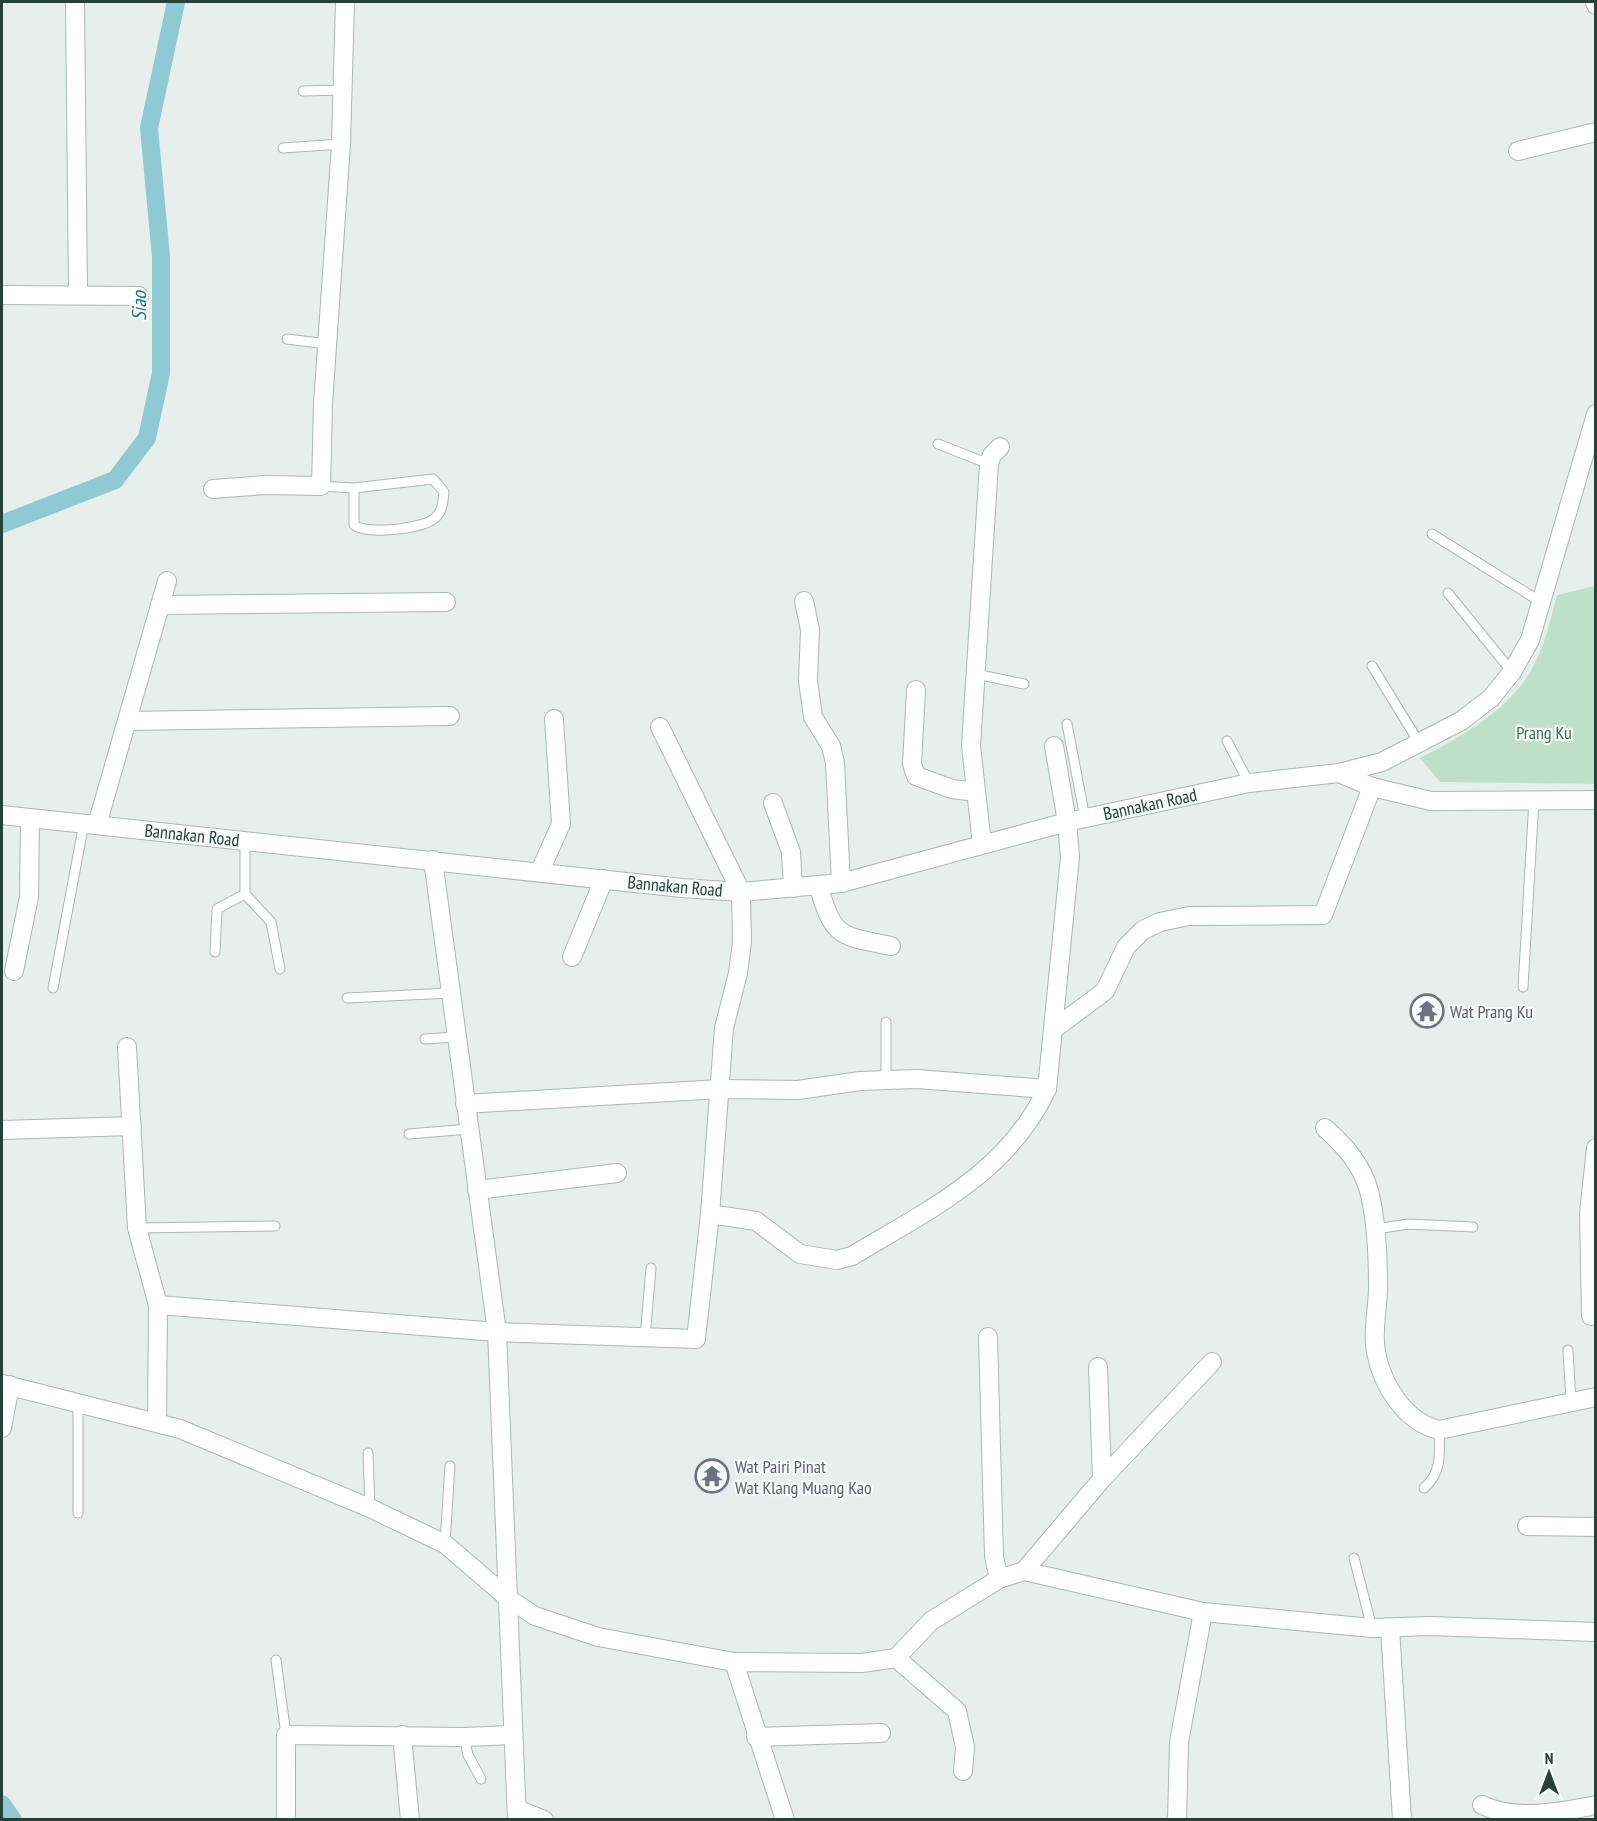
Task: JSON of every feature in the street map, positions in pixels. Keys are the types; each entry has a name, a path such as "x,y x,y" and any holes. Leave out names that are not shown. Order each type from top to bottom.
{"street":[{"path":"75,2 78,295"},
{"path":"213,489 265,484 321,486 323,404 341,144 345,2"},
{"path":"1518,151 1596,132"},
{"path":"2,295 139,296"},
{"name":"Bannakan Road","path":"2,815 682,888 741,891 841,883 1076,820 1248,783 1339,773 1382,762 1461,721 1491,698 1512,672 1530,640 1596,414"},
{"path":"982,844 971,746 989,464 992,455 1000,447"},
{"path":"90,824 127,721 167,581"},
{"path":"804,601 810,630 808,681 813,717 831,746 836,763 841,883"},
{"path":"160,605 446,602"},
{"path":"916,690 912,764 916,776 941,786 976,792"},
{"path":"127,721 450,716"},
{"path":"540,871 561,824 554,719"},
{"path":"158,1305 497,1332 696,1339 710,1215 724,1028 738,974 742,942 741,891 660,727"},
{"path":"710,1215 756,1221 800,1254 837,1260 852,1256 986,1172 1034,1116 1047,1089 1070,856 1076,820 1054,746"},
{"path":"1339,773 1372,787 1431,801 1596,800"},
{"path":"1054,1029 1105,991 1126,947 1143,930 1160,922 1188,916 1323,915 1372,787"},
{"path":"773,803 791,852 793,888"},
{"path":"14,971 29,897 30,818"},
{"path":"433,860 497,1332 517,1814 544,1820"},
{"path":"572,957 604,879"},
{"path":"819,886 826,914 836,929 853,938 891,946"},
{"path":"127,1047 137,1228 158,1305 157,1422"},
{"path":"465,1104 720,1089 798,1090 886,1080 955,1081 1047,1089"},
{"path":"2,1130 132,1126"},
{"path":"1325,1128 1359,1166 1369,1191 1376,1229 1378,1288 1376,1352 1384,1380 1403,1408 1418,1421 1439,1430 1596,1397"},
{"path":"1591,1316 1589,1213 1596,1148"},
{"path":"477,1190 617,1173"},
{"path":"988,1337 994,1556 999,1580"},
{"path":"2,1428 6,1384 157,1422 180,1429 370,1508 445,1544 509,1599 535,1616 598,1637 734,1662 862,1663 896,1658 931,1621 999,1580 1024,1571 1102,1479 1212,1362"},
{"path":"1098,1367 1102,1479"},
{"path":"1527,1526 1596,1527"},
{"path":"1024,1571 1203,1612 1381,1628 1430,1626 1596,1632"},
{"path":"1177,1820 1179,1742 1203,1612"},
{"path":"1381,1628 1402,1820"},
{"path":"896,1658 957,1711 965,1747 963,1771"},
{"path":"734,1662 756,1737 785,1820"},
{"path":"756,1737 881,1733"},
{"path":"286,1820 286,1735 464,1737 513,1735"},
{"path":"402,1735 410,1820"},
{"path":"1482,1805 1495,1812 1537,1813 1596,1805"}],"lane":[{"path":"303,90 343,90"},
{"path":"282,148 341,144"},
{"path":"287,339 328,344"},
{"path":"938,444 989,464"},
{"path":"321,486 354,488 433,479 444,492 443,505 437,517 427,524 368,531 354,525 354,488"},
{"path":"1432,534 1541,602"},
{"path":"1448,593 1512,672"},
{"path":"1372,666 1420,744"},
{"path":"976,674 1024,684"},
{"path":"1067,724 1076,820"},
{"path":"1227,741 1248,783"},
{"path":"1523,987 1534,801"},
{"path":"52,988 90,824"},
{"path":"245,840 245,894 271,922 280,969"},
{"path":"215,952 217,909 245,894"},
{"path":"347,998 450,993"},
{"path":"886,1022 886,1080"},
{"path":"425,1039 456,1037"},
{"path":"409,1134 469,1129"},
{"path":"1376,1229 1408,1224 1473,1227"},
{"path":"137,1228 275,1226"},
{"path":"645,1338 651,1268"},
{"path":"1568,1350 1571,1402"},
{"path":"78,1402 78,1512"},
{"path":"1424,1488 1432,1481 1437,1471 1439,1430"},
{"path":"368,1453 371,1475 370,1508"},
{"path":"445,1544 450,1466"},
{"path":"1354,1558 1381,1628"},
{"path":"276,1660 286,1735"},
{"path":"464,1737 468,1755 481,1779"}],"green space":[{"name":"Prang Ku","path":"1595,586 1595,784 1440,782 1420,758 1470,730 1515,693 1527,678 1540,653 1557,595"}],"waterway":[{"name":"Siao","path":"2,524 115,480 147,438 161,373 161,257 149,128 176,2"},
{"name":"Siao","path":"2,1804 13,1820"}],"place":[{"name":"Wat Prang Ku","path":"1427,1011"},
{"name":"Wat Pairi Pinat Wat Klang Muang Kao","path":"712,1476"}]}
